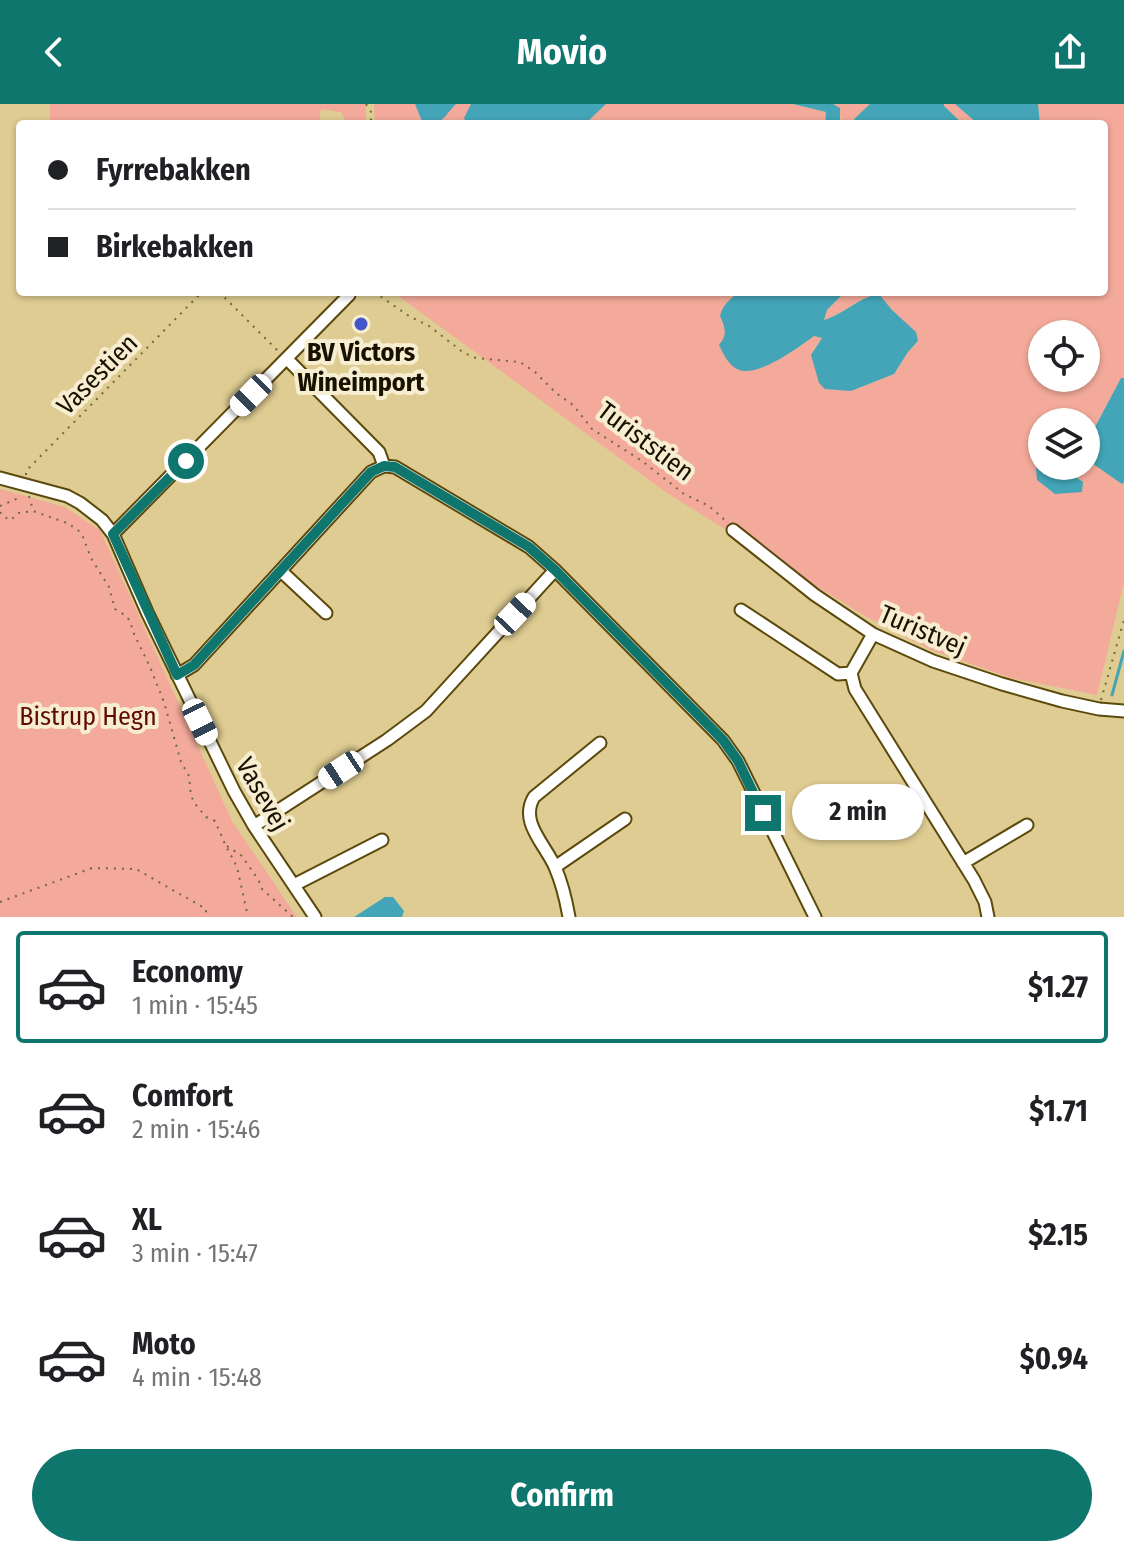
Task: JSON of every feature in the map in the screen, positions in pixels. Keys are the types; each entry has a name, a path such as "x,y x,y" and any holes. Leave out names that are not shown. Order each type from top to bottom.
{"street":[{"path":"113,534 348,296"},
{"path":"287,359 379,452 384,466"},
{"path":"177,675 194,665 371,472 384,466 395,467 529,547 723,740 738,761 815,917"},
{"name":"Vasevej","path":"0,478 67,496 102,520 113,534 234,791 315,917"},
{"name":"Turistvej","path":"733,530 815,595 873,634 933,661 1002,684 1062,701 1124,711"},
{"path":"254,826 387,740 426,711 555,570"},
{"path":"281,571 326,613"},
{"path":"741,610 838,674 851,673"},
{"path":"873,634 851,673 855,689 963,863 985,902 988,917"},
{"path":"569,917 566,896 555,867 528,819 528,807 534,797 600,743"},
{"path":"555,867 625,819"},
{"path":"963,863 1027,825"},
{"path":"294,885 382,840"}],"path":[{"name":"Vasestien","path":"0,506 16,499 26,471 198,296"},
{"path":"223,296 287,359"},
{"name":"Turiststien","path":"380,296 429,326 464,353 476,358 520,362 573,405 592,429 642,461 684,494 709,506 733,530"},
{"path":"0,512 11,520 18,513 33,511 78,530 109,587 115,609 130,621 164,702 181,762 189,776 191,796 206,817 215,821 237,867 248,917"},
{"path":"1099,709 1124,620"},
{"path":"225,844 242,856 261,888 293,917"},
{"path":"0,902 92,868 136,869 206,909 206,917"}],"green space":[{"path":"50,104 366,104 366,120 345,120 341,112 321,109 320,120 50,120"},
{"path":"374,104 793,104 826,112 825,120 375,120"},
{"path":"833,104 870,104 854,120 841,120"},
{"path":"955,104 973,120 959,120 944,106"},
{"path":"1038,104 1124,104 1124,378 1121,378 1100,418 1100,408 1028,408 1028,480 1100,480 1100,469 1124,482 1124,582 1097,695 1011,678 931,650 863,615 667,493 398,296 735,296 724,339 762,368 814,336 823,338 813,350 851,391 894,374 918,342 881,296 1108,296 1108,120 1040,120"},
{"path":"836,296 872,296 823,320 827,310 840,297"},
{"name":"Bistrup Hegn","path":"0,489 65,507 100,530 232,821 297,917 0,917"}],"water":[{"path":"415,104 456,104 441,120 421,119"},
{"path":"471,104 606,104 589,120 464,118"},
{"path":"793,104 833,104 840,108 840,120 825,120 826,112"},
{"path":"870,104 944,104 959,120 854,120"},
{"path":"955,104 1038,104 1040,120 973,120"},
{"path":"733,296 841,296 827,310 824,320 865,298 881,296 916,332 918,341 894,374 851,391 825,389 819,383 811,355 822,338 814,336 788,354 756,369 739,370 729,363 719,345 725,334 720,316"},
{"path":"1121,378 1124,378 1122,484 1100,469 1100,418"},
{"path":"1037,480 1083,482 1082,492 1055,494"},
{"path":"385,897 393,897 404,911 402,917 354,917"}],"waterway":[{"path":"1112,695 1124,651"}],"place":[{"name":"BV Victors Wineimport","path":"361,324"}],"route":[{"path":"186,461 113,534 177,675 194,665 371,472 384,466 395,467 529,547 555,570 723,740 738,761 763,813"}]}
